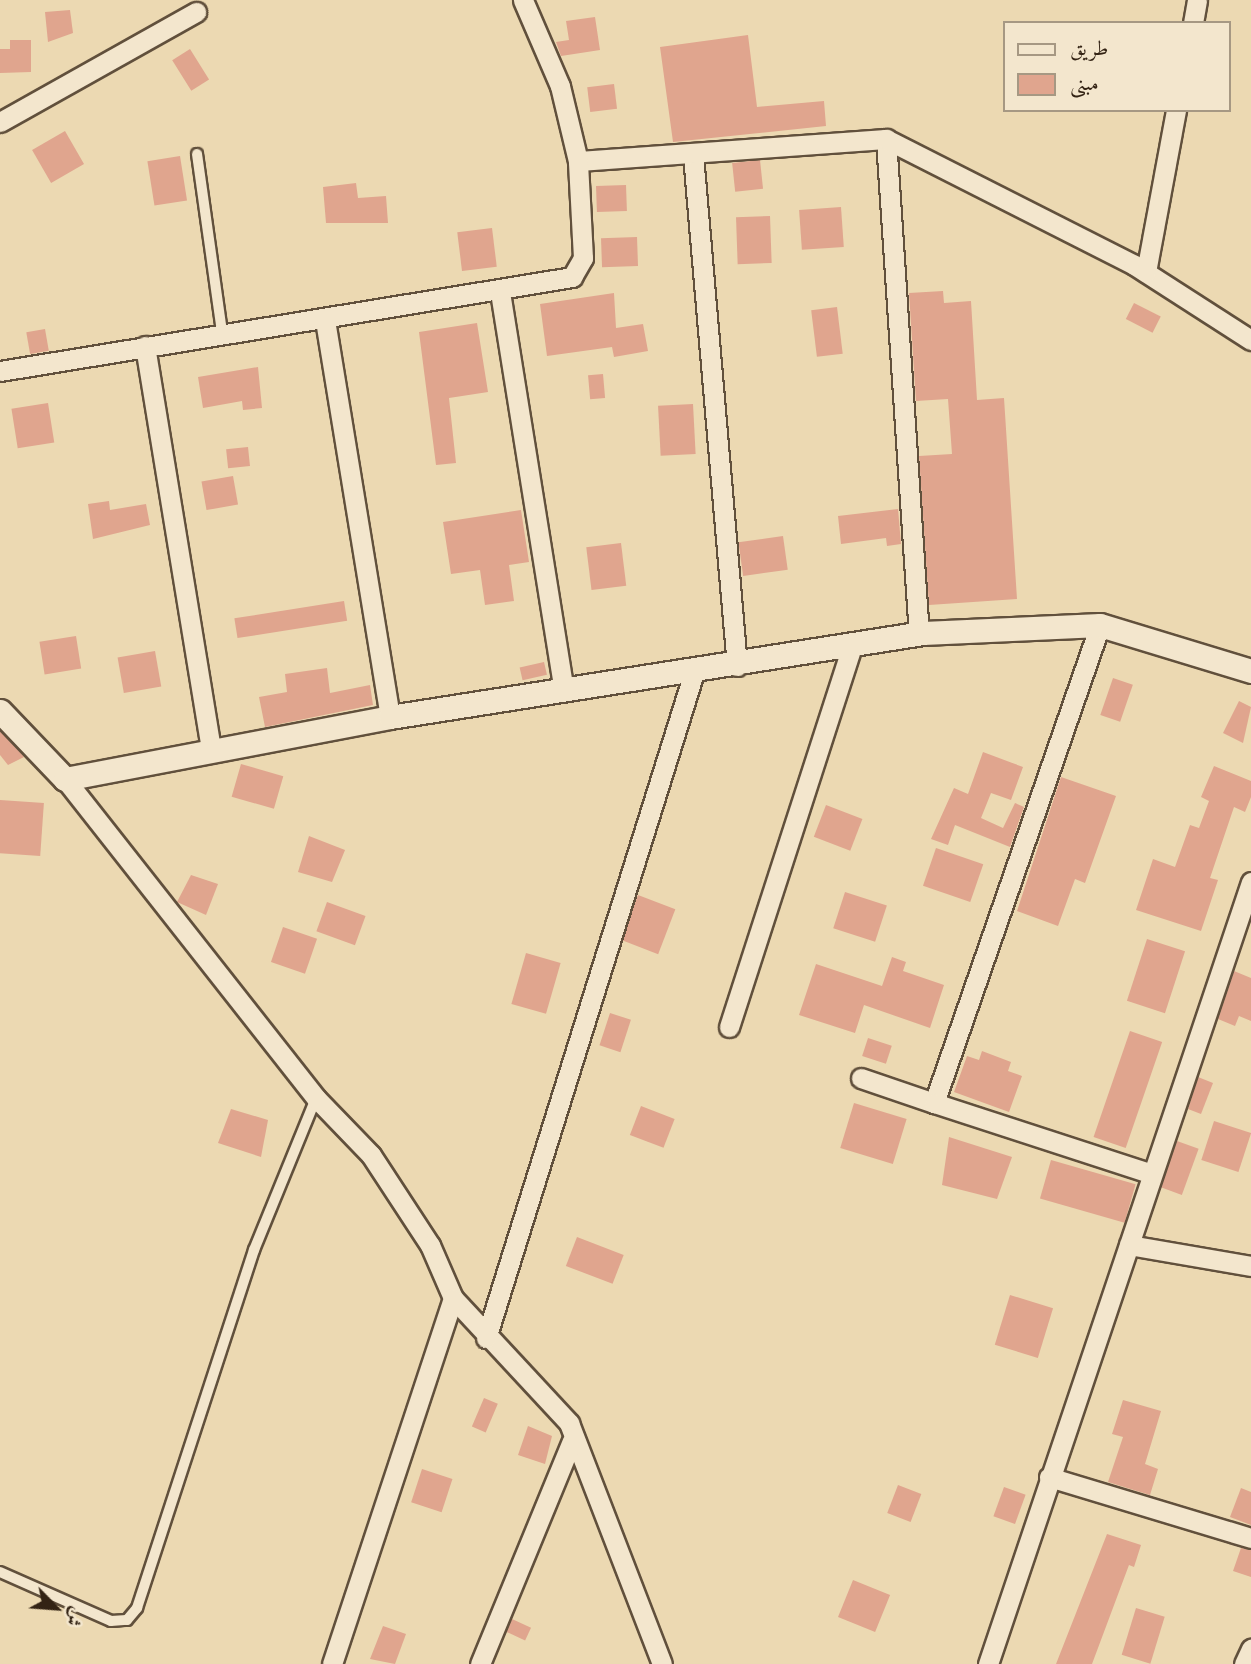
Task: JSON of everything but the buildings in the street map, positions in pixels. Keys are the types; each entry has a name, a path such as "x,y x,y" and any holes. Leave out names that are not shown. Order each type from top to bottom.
{"street":[{"path":"0,371 222,331 325,320 500,292 572,277 583,258 578,161 560,86 523,0"},
{"path":"1193,21 1198,0"},
{"path":"0,122 196,12"},
{"path":"1146,272 1177,112"},
{"path":"578,161 693,155 886,139 1146,272 1251,340"},
{"path":"886,139 919,634"},
{"path":"693,155 737,666"},
{"path":"500,292 564,690"},
{"path":"325,320 390,717"},
{"path":"145,346 211,751"},
{"path":"934,1103 1100,625"},
{"path":"65,779 390,717 695,669 737,666 919,634 1100,625 1251,671"},
{"path":"729,1027 853,644"},
{"path":"486,1338 695,669"},
{"path":"1,709 65,779 316,1098 371,1155 430,1245 453,1298 486,1338 569,1423 572,1441 662,1664"},
{"path":"988,1664 1251,882"},
{"path":"861,1079 1152,1174"},
{"path":"1129,1245 1251,1266"},
{"path":"332,1664 453,1298"},
{"path":"480,1664 572,1441"},
{"path":"1049,1477 1251,1538"},
{"path":"1244,1664 1251,1649"}],"lane":[{"path":"197,154 222,331"},
{"path":"0,1572 111,1621 127,1620 136,1608 254,1250 316,1098"}]}
